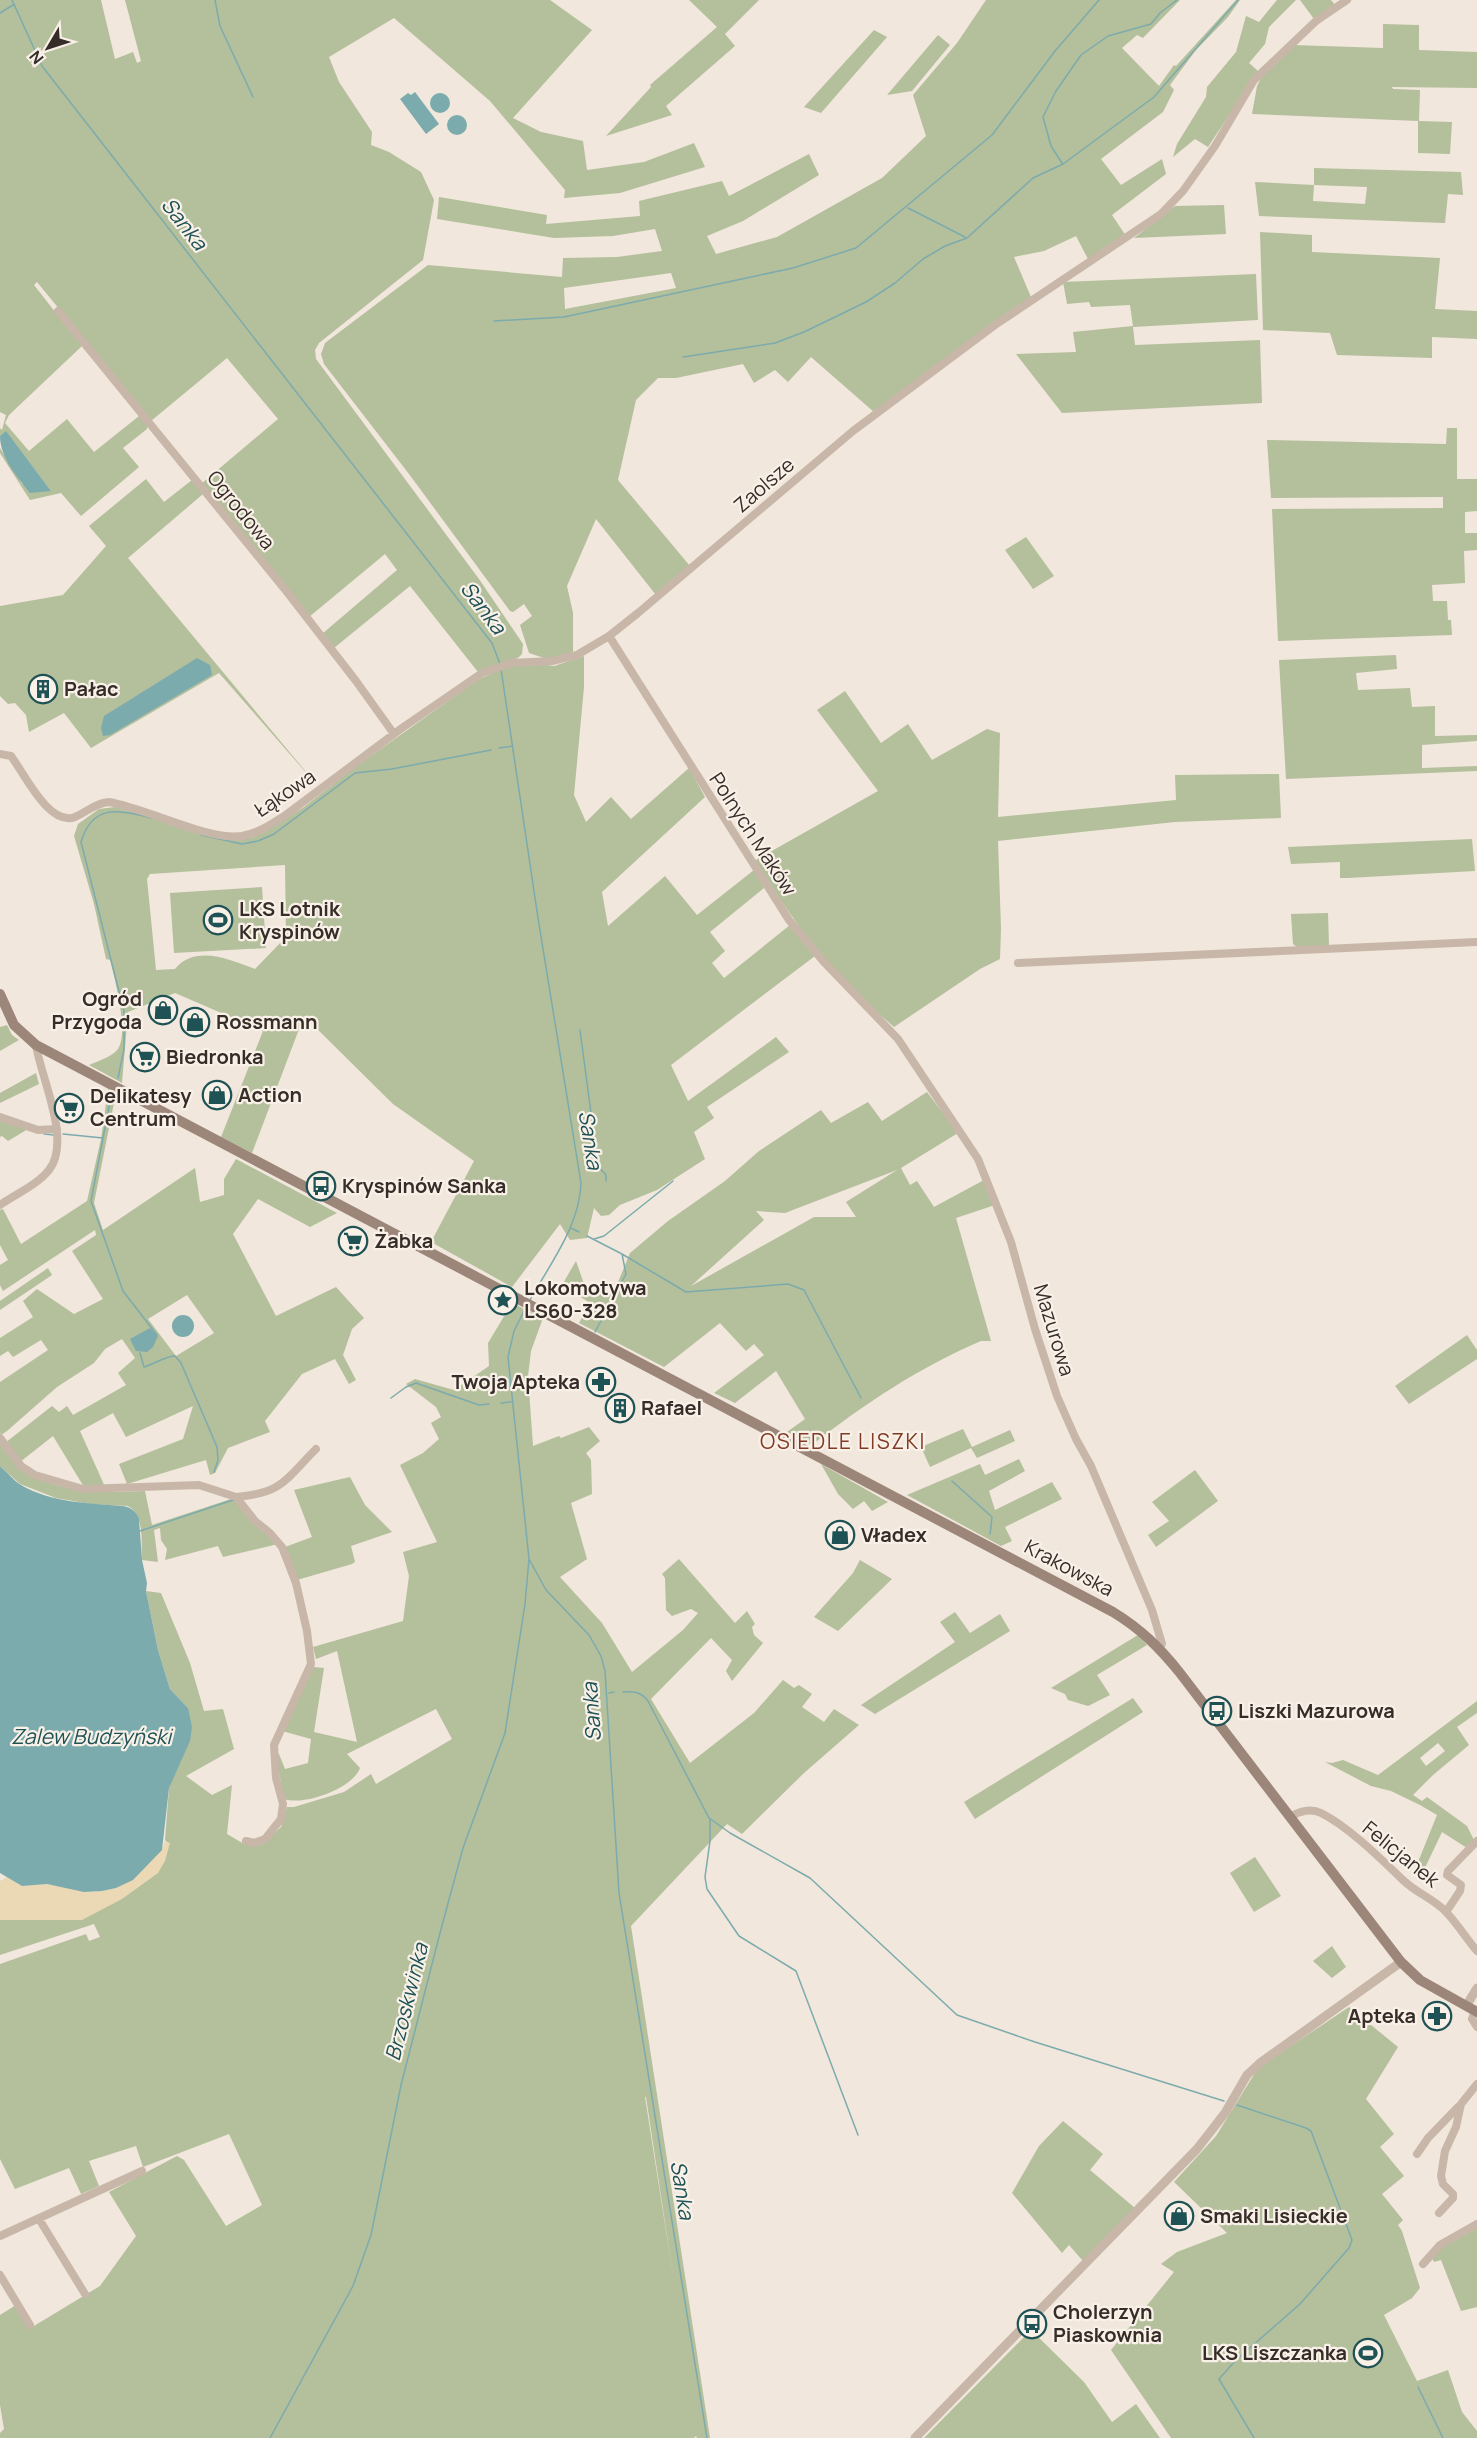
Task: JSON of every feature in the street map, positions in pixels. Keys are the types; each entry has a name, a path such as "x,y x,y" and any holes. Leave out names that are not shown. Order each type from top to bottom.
{"main road":[{"name":"Krakowska","path":"0,994 14,1025 36,1045 1113,1612 1141,1630 1159,1647 1401,1962 1420,1980 1473,2010"}],"street":[{"name":"Zaolsze","path":"552,661 577,655 609,636 740,528 827,452 995,325 1130,237 1172,204 1215,146 1254,80 1316,21 1347,0"},
{"name":"Ogrodowa","path":"58,311 281,584 368,696 394,734"},
{"name":"Polnych Maków","path":"609,636 789,920 823,962 893,1033"},
{"name":"Łąkowa","path":"1,756 11,756 44,804 64,818 75,817 96,805 109,802 204,831 235,837 244,836 268,826 475,678 511,663 552,661"},
{"path":"1018,963 1477,942"},
{"name":"Mazurowa","path":"893,1033 978,1159 1011,1242 1035,1329 1057,1396 1152,1610 1161,1635 1162,1644 1159,1647"},
{"path":"0,1204 41,1178 50,1169 58,1149 57,1131 36,1045"},
{"path":"0,1118 38,1130 57,1131"},
{"path":"0,1438 21,1466 35,1475 82,1490 199,1485 236,1497 267,1493 280,1485 315,1449"},
{"path":"236,1497 255,1521 282,1547 296,1583 307,1631 311,1664 273,1745 276,1778 283,1804 280,1819 266,1839 254,1843 246,1841"},
{"name":"Felicjanek","path":"1290,1817 1303,1811 1320,1813 1382,1859 1414,1890 1430,1898 1446,1912 1477,1952"},
{"path":"1446,1912 1461,1886 1447,1875 1448,1871 1477,1841"},
{"path":"915,2438 1213,2130 1247,2075 1260,2063 1401,1962"},
{"path":"1477,1988 1472,2019 1477,2027"},
{"path":"1417,2154 1428,2138 1477,2084"},
{"path":"1439,2213 1453,2198 1453,2194 1443,2184 1441,2176 1445,2151 1456,2127 1461,2104"},
{"path":"0,2236 142,2171"},
{"path":"39,2219 85,2294"},
{"path":"1423,2264 1440,2245 1477,2224"},
{"path":"0,2275 30,2325"}],"green space":[{"path":"0,0 101,0 115,59 133,52 137,63 141,61 125,0 550,0 592,30 513,118 541,132 583,141 587,170 644,162 694,143 705,167 620,193 564,198 565,190 490,101 394,18 329,57 339,82 372,132 371,145 389,152 421,172 434,200 423,260 319,343 315,350 316,359 479,579 523,644 522,654 518,658 478,672 410,586 334,648 322,634 397,570 385,554 309,617 201,484 278,419 227,358 151,421 37,282 34,285 82,346 9,415 5,423 29,451 67,419 94,452 139,416 147,424 147,429 123,448 139,467 81,516 61,493 30,500 0,453 0,448 22,484 51,491 6,432 0,436 0,428 2,430 6,415 0,412"},
{"path":"689,0 759,0 725,34 735,46 666,106 672,115 606,136 651,87 650,85 717,27"},
{"path":"986,0 1180,0 1143,38 1137,35 1122,48 1159,86 1174,65 1176,66 1236,0 1240,0 1228,17 1196,50 1170,85 1174,90 1163,112 1101,159 1121,185 1162,159 1166,174 1112,215 1126,236 1088,259 1076,236 1044,251 1014,257 1031,297 874,412 811,357 788,382 775,370 754,383 743,364 676,378 658,378 636,400 618,480 690,566 656,595 596,519 567,586 573,613 573,652 547,659 529,653 520,625 532,616 524,604 513,612 510,611 324,364 321,354 325,343 428,265 562,277 563,258 617,257 662,251 655,229 613,236 554,238 437,219 439,197 547,215 546,224 640,216 639,201 722,181 729,196 809,154 819,175 743,221 707,236 716,254 777,237 882,178 926,136 913,95 957,43","holes":["671,273 676,288 565,309 564,288"]},
{"path":"1277,0 1296,0 1269,27 1265,44 1249,63 1258,71 1208,147 1195,139 1173,157 1177,144 1206,97 1207,87 1236,52 1246,16 1259,22"},
{"path":"1300,0 1331,0 1335,5 1314,19"},
{"path":"1383,24 1419,25 1419,50 1477,52 1477,88 1392,87 1393,89 1420,90 1419,121 1452,122 1450,154 1418,153 1418,121 1252,114 1257,86 1261,78 1293,45 1383,48"},
{"path":"874,30 887,37 821,113 804,107"},
{"path":"938,35 950,45 912,91 887,95"},
{"path":"1314,168 1461,172 1463,195 1448,194 1445,223 1259,216 1255,182 1314,185","holes":["1314,185 1367,187 1365,204 1313,201"]},
{"path":"1224,205 1226,234 1134,238 1175,206"},
{"path":"1260,232 1312,235 1312,252 1440,258 1435,309 1477,311 1477,339 1432,337 1432,358 1337,355 1330,333 1263,330"},
{"path":"1256,274 1258,320 1133,327 1135,345 1260,340 1262,403 1062,413 1016,354 1076,352 1073,332 1133,326 1130,305 1091,307 1089,302 1067,304 1063,282"},
{"path":"1447,428 1457,428 1457,479 1477,479 1477,511 1465,512 1465,533 1477,533 1477,550 1464,551 1465,583 1432,585 1433,601 1447,601 1452,635 1278,641 1272,509 1443,508 1443,497 1271,498 1267,440 1446,444"},
{"path":"146,479 164,502 192,480 203,494 128,558 316,784 219,673 91,748 64,713 29,732 26,715 15,703 8,704 0,696 0,606 63,595 106,546 89,526"},
{"path":"1026,537 1054,576 1033,589 1005,550"},
{"path":"1396,655 1397,669 1356,673 1358,690 1410,688 1412,707 1435,706 1435,736 1477,735 1477,741 1422,745 1422,768 1477,766 1477,771 1286,779 1279,660"},
{"path":"584,656 584,687 574,795 586,822 611,797 631,819 689,768 705,797 602,892 608,926 665,876 697,915 754,870 764,888 710,932 725,951 712,963 724,978 790,925 815,956 671,1065 688,1101 776,1037 789,1052 707,1107 714,1118 694,1132 705,1159 657,1190 620,1205 609,1215 601,1216 594,1208 587,1238 570,1240 560,1224 512,1287 431,1242 474,1161 393,1104 304,1016 252,1153 221,1137 263,1031 175,993 128,1012 122,1083 89,1065 109,1057 118,1049 121,1041 122,1018 110,960 106,959 94,904 74,836 78,824 99,809 115,807 229,839 251,838 304,807 354,768 479,679 511,665 531,663 554,666","holes":["285,865 286,937 255,969 224,958 203,956 183,961 175,969 156,970 147,879 150,874"]},
{"path":"845,691 881,743 908,724 932,760 987,729 1000,733 998,817 1176,800 1175,775 1279,774 1281,818 1175,822 998,841 1000,959 980,969 894,1027 862,999 809,941 754,861 878,791 817,710"},
{"path":"1472,839 1475,871 1348,878 1340,878 1340,862 1291,864 1288,847"},
{"name":"LKS Lotnik Kryspinów","path":"262,887 266,948 174,953 170,893"},
{"path":"1328,913 1329,946 1297,947 1293,944 1291,914"},
{"path":"7,1025 12,1035 19,1040 0,1051 0,1027"},
{"path":"36,1073 39,1084 0,1103 0,1093"},
{"path":"108,1089 116,1093 94,1203 103,1230 195,1168 200,1202 224,1195 224,1179 236,1159 337,1213 310,1227 258,1199 233,1234 276,1316 336,1287 364,1318 352,1329 343,1355 356,1380 349,1384 335,1359 302,1374 265,1421 270,1432 228,1448 215,1473 210,1475 206,1460 127,1484 119,1464 183,1439 193,1406 126,1437 113,1413 80,1431 106,1489 84,1487 53,1436 20,1462 5,1443 52,1406 59,1412 67,1406 73,1415 126,1385 118,1373 135,1358 122,1339 105,1349 94,1363 57,1387 7,1431 1,1435 0,1432 0,1382 48,1350 41,1340 13,1357 8,1351 0,1356 0,1338 33,1317 23,1301 37,1289 74,1314 103,1299 72,1251 96,1235 95,1230 3,1291 0,1285 0,1265 8,1260 0,1245 0,1210 3,1209 21,1244 87,1201 101,1139","holes":["187,1295 214,1333 176,1356 148,1319"]},
{"path":"927,1092 958,1133 901,1168 910,1185 917,1181 934,1207 984,1180 995,1205 956,1218 991,1341 981,1341 936,1362 872,1401 812,1445 787,1432 805,1419 776,1371 735,1403 714,1393 764,1355 754,1344 746,1351 720,1323 664,1367 579,1323 590,1303 562,1285 576,1261 583,1281 593,1290 614,1292 630,1253 668,1221 725,1181 759,1151 821,1110 831,1123 868,1102 882,1121","holes":["897,1170 846,1202 856,1217 814,1217 691,1286 764,1220 756,1211 785,1213"]},
{"path":"0,1120 28,1129 8,1141 0,1137"},
{"path":"48,1268 52,1275 0,1310 0,1301"},
{"path":"512,1303 543,1318 531,1351 528,1376 533,1446 589,1427 600,1441 586,1453 591,1460 592,1494 571,1503 587,1559 560,1577 602,1623 632,1672 683,1630 698,1613 691,1609 672,1616 666,1610 665,1578 662,1574 679,1559 735,1623 747,1611 755,1624 752,1627 754,1635 763,1643 732,1681 726,1671 732,1660 711,1638 651,1699 690,1763 754,1713 783,1680 794,1688 799,1685 812,1694 802,1707 824,1722 834,1709 859,1725 804,1773 742,1834 727,1824 631,1926 710,2438 697,2438 696,2436 694,2438 0,2438 0,2433 4,2429 0,2405 0,2315 16,2305 29,2329 100,2286 136,2236 109,2192 177,2156 184,2160 226,2226 262,2205 229,2134 143,2167 136,2146 89,2161 99,2186 81,2194 69,2168 15,2189 0,2159 0,1964 86,1934 89,1941 100,1937 94,1924 0,1955 0,1920 82,1920 169,1844 165,1840 169,1788 188,1708 170,1689 158,1650 146,1591 161,1593 190,1663 204,1711 223,1709 234,1749 186,1776 212,1795 232,1785 227,1834 244,1844 261,1845 281,1827 287,1807 344,1792 371,1774 376,1784 452,1739 436,1709 347,1754 360,1768 348,1783 338,1789 315,1798 293,1801 284,1799 276,1755 279,1754 285,1769 308,1763 311,1739 282,1731 313,1667 324,1668 314,1732 357,1742 337,1651 316,1659 313,1647 403,1621 409,1576 403,1552 437,1542 400,1465 423,1453 439,1439 431,1423 441,1417 436,1407 406,1384 415,1379 454,1390 489,1366 488,1343","holes":["645,2097 646,2097 674,2282"]},
{"path":"1467,1335 1477,1350 1477,1359 1409,1404 1395,1386"},
{"path":"963,1429 972,1447 1010,1430 1015,1441 977,1458 971,1448 930,1467 921,1447"},
{"path":"0,1444 14,1461 46,1482 104,1492 145,1491 152,1525 234,1498 278,1544 223,1557 218,1546 165,1560 167,1549 161,1540 160,1528 154,1530 158,1562 142,1560 140,1523 133,1510 128,1506 90,1504 56,1498 20,1484 0,1466"},
{"path":"1019,1459 1025,1471 989,1491 995,1510 1052,1482 1062,1499 1005,1527 1012,1541 1001,1546 907,1495 980,1464 985,1475"},
{"path":"821,1464 888,1502 872,1511 864,1501 853,1509 838,1494"},
{"path":"1195,1470 1218,1501 1156,1547 1148,1535 1169,1521 1152,1502"},
{"path":"350,1477 365,1505 392,1532 351,1546 355,1562 352,1564 297,1580 285,1547 312,1537 294,1490"},
{"path":"860,1560 892,1579 838,1631 814,1617 853,1573"},
{"path":"955,1612 970,1633 1000,1614 1010,1631 875,1714 861,1705 955,1642 940,1622"},
{"path":"1138,1635 1147,1645 1097,1675 1110,1695 1088,1706 1068,1700 1065,1694 1051,1688"},
{"path":"1133,1698 1143,1712 975,1819 964,1802"},
{"path":"1477,1701 1477,1713 1457,1727 1469,1745 1413,1795 1422,1801 1427,1797 1467,1826 1474,1840 1467,1848 1442,1832 1423,1872 1416,1867 1437,1815 1391,1791 1371,1786 1325,1762 1343,1760 1378,1775","holes":["1438,1743 1445,1751 1426,1766 1420,1758"]},
{"path":"1255,1857 1281,1896 1254,1912 1230,1873"},
{"path":"1332,1946 1346,1967 1332,1978 1313,1961"},
{"path":"1349,2007 1398,2047 1366,2099 1394,2134 1380,2147 1404,2176 1382,2194 1403,2220 1398,2225 1420,2288 1412,2298 1384,2315 1417,2381 1448,2370 1462,2412 1477,2431 1477,2438 1171,2438 1111,2350 1174,2272 1161,2264 1177,2252 1227,2233 1174,2182 1216,2136 1258,2068"},
{"path":"1063,2121 1103,2154 1090,2170 1135,2208 1083,2261 1069,2245 1062,2253 1012,2193 1039,2146"},
{"path":"1477,2228 1477,2307 1461,2311 1441,2260 1434,2262 1432,2258 1441,2248"},
{"path":"1031,2330 1084,2382 1112,2422 1136,2404 1160,2438 924,2438"}],"sand":[{"path":"165,1841 170,1843 165,1861 158,1873 122,1899 82,1920 0,1920 0,1881 7,1877 22,1886 47,1884 93,1892 116,1888 162,1850"}],"water":[{"path":"415,92 439,124 426,134 400,99 408,93 411,95"},
{"path":"440,93 447,96 450,103 447,110 440,113 433,110 430,103 433,96"},
{"path":"457,115 464,118 467,125 464,132 457,135 450,132 447,125 450,118"},
{"path":"6,431 51,491 30,493 20,480 3,452 0,436"},
{"path":"197,658 210,665 212,675 110,735 103,736 101,728 104,716"},
{"path":"183,1315 191,1318 194,1326 191,1334 183,1337 175,1334 172,1326 175,1318"},
{"path":"150,1328 158,1336 153,1347 147,1352 136,1351 130,1339"},
{"name":"Zalew Budzyński","path":"0,1466 18,1483 33,1491 58,1499 125,1507 133,1510 139,1519 146,1591 158,1650 170,1689 188,1708 192,1727 190,1741 169,1788 162,1850 133,1880 116,1888 84,1892 47,1884 22,1886 0,1873"}],"waterway":[{"name":"Sanka","path":"12,0 42,66 492,643 500,664"},
{"path":"215,0 220,26 253,97"},
{"path":"494,321 564,317 793,268 856,248 992,135 1055,51 1099,0"},
{"path":"1062,163 1051,146 1043,117 1056,91 1081,55 1108,36 1151,24 1160,13 1177,0"},
{"path":"683,357 775,343 804,332 866,302 895,283 923,259 945,246 967,238 1033,178 1063,164 1154,97 1238,0"},
{"path":"0,13 13,5"},
{"path":"908,208 965,237"},
{"name":"Sanka","path":"501,669 581,1183 570,1229 530,1300"},
{"path":"499,748 513,746"},
{"path":"201,835 242,844 258,841 274,834 355,773 392,769 491,750"},
{"path":"118,1078 124,1049 124,1011 81,842 92,821 108,812 151,818"},
{"path":"580,1030 598,1166 606,1175 606,1181"},
{"path":"112,1091 91,1201 123,1291 156,1336"},
{"path":"44,1134 54,1135"},
{"path":"63,1134 103,1138"},
{"path":"594,1239 604,1236 673,1181"},
{"path":"571,1228 579,1232"},
{"path":"587,1236 622,1254 626,1274 595,1332"},
{"path":"622,1254 686,1292 788,1284 804,1290 861,1398"},
{"name":"Sanka","path":"525,1309 514,1331 508,1357 529,1559 546,1590 589,1635 601,1656 605,1671 619,1893 707,2438"},
{"path":"140,1353 144,1367 171,1356 175,1356 181,1363 217,1447 218,1460 214,1472"},
{"path":"391,1398 416,1383 479,1405 489,1404"},
{"path":"501,1403 511,1402"},
{"path":"952,1481 992,1517 990,1534"},
{"path":"140,1531 233,1500"},
{"name":"Brzoskwinka","path":"270,2438 353,2286 371,2235 401,2085 440,1933 463,1848 505,1733 525,1604 529,1559"},
{"name":"Sanka","path":"609,1693 614,1692"},
{"path":"623,1692 637,1693 648,1701 709,1818 730,1833 810,1878 957,2015 1224,2101"},
{"path":"710,1820 710,1841 705,1877 707,1889 739,1936 796,1971 858,2135"},
{"path":"1237,2105 1311,2131 1352,2240 1349,2248 1300,2304 1236,2360 1219,2379 1254,2438"},
{"path":"1418,2387 1443,2438"}],"place":[{"name":"Pałac","path":"43,689"},
{"name":"LKS Lotnik Kryspinów","path":"218,920"},
{"name":"Ogród Przygoda","path":"163,1010"},
{"name":"Rossmann","path":"195,1022"},
{"name":"Biedronka","path":"145,1057"},
{"name":"Action","path":"217,1095"},
{"name":"Delikatesy Centrum","path":"69,1108"},
{"name":"Kryspinów Sanka","path":"321,1186"},
{"name":"Żabka","path":"353,1241"},
{"name":"Lokomotywa LS60-328","path":"503,1300"},
{"name":"Twoja Apteka","path":"601,1382"},
{"name":"Rafael","path":"620,1408"},
{"name":"Vładex","path":"840,1535"},
{"name":"Liszki Mazurowa","path":"1217,1711"},
{"name":"Apteka","path":"1437,2016"},
{"name":"Smaki Lisieckie","path":"1179,2216"},
{"name":"Cholerzyn Piaskownia","path":"1032,2324"},
{"name":"LKS Liszczanka","path":"1368,2353"}],"district":[{"name":"OSIEDLE LISZKI","path":"843,1442"}]}
